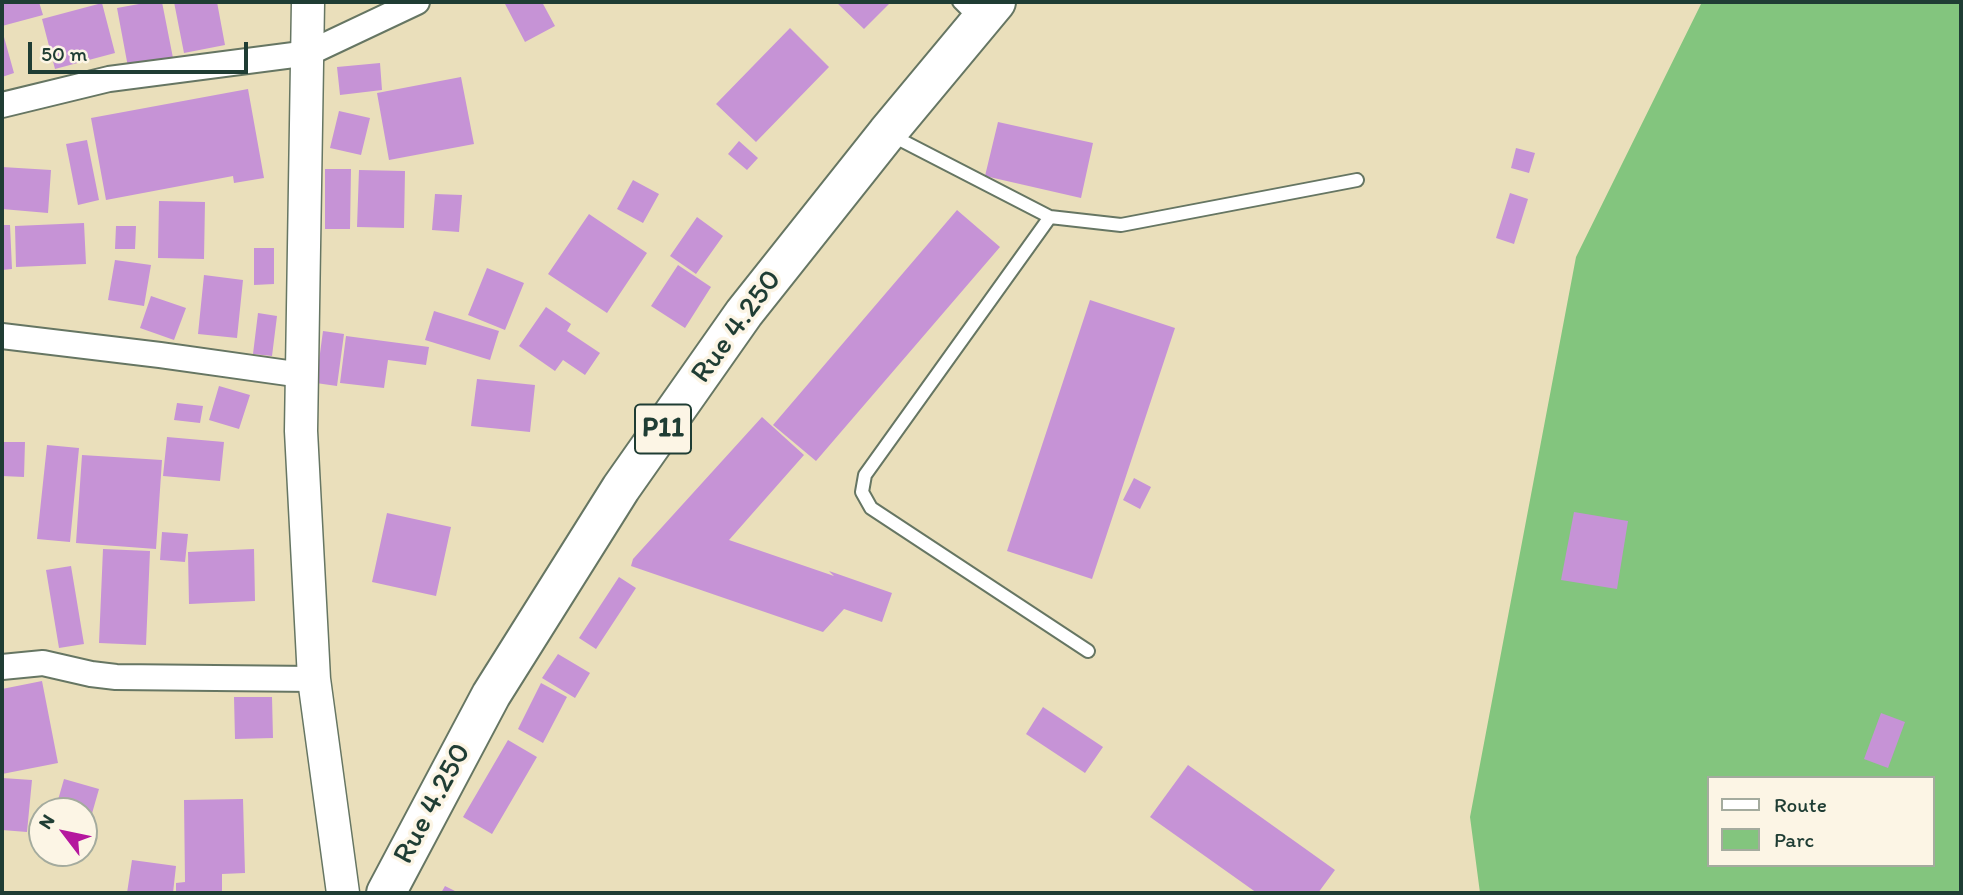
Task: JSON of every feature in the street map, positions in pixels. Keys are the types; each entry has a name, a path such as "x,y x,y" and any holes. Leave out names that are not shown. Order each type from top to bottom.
{"main road":[{"name":"Rue 4.250","path":"386,893 491,695 621,488 744,313 887,133 978,9"}],"street":[{"path":"308,2 302,431 314,679 343,893"},
{"path":"2,105 109,79 309,53 417,2"},
{"path":"2,336 302,375"},
{"path":"2,667 43,663 116,677 314,679"}],"lane":[{"path":"887,133 1049,217 1121,225 1357,180"},
{"path":"1049,217 865,475 862,492 871,508 1088,651"}],"green space":[{"path":"1702,2 1961,2 1961,893 1480,893 1470,817 1576,257"}],"building":[{"path":"2,2 39,2 43,15 2,26"},
{"path":"162,2 173,58 128,67 117,8"},
{"path":"174,2 217,2 225,45 184,53"},
{"path":"504,2 542,2 555,26 525,42"},
{"path":"836,2 891,2 864,29"},
{"path":"102,3 115,53 55,69 42,19"},
{"path":"790,28 829,67 756,142 716,104"},
{"path":"4,37 14,73 2,77 2,38"},
{"path":"380,63 382,90 340,95 337,67"},
{"path":"461,77 474,144 389,160 377,93"},
{"path":"248,89 264,178 234,183 233,176 106,200 91,118"},
{"path":"339,111 370,118 361,155 330,148"},
{"path":"998,122 1093,143 1081,198 985,176"},
{"path":"87,140 99,200 78,205 66,144"},
{"path":"739,141 758,158 747,170 728,154"},
{"path":"1516,148 1535,153 1529,173 1511,168"},
{"path":"2,167 51,170 48,213 2,209"},
{"path":"325,169 351,169 350,229 325,229"},
{"path":"359,170 405,171 404,228 357,227"},
{"path":"633,180 659,194 643,223 617,209"},
{"path":"1510,193 1528,199 1514,244 1496,238"},
{"path":"435,194 462,195 459,232 432,230"},
{"path":"159,201 205,202 204,259 158,258"},
{"path":"957,210 1000,247 816,461 773,425"},
{"path":"589,214 647,253 607,313 548,274"},
{"path":"697,217 723,236 696,274 670,256"},
{"path":"84,223 86,264 16,267 15,226"},
{"path":"2,225 10,225 12,269 2,270"},
{"path":"116,226 136,226 135,249 115,249"},
{"path":"254,248 274,248 274,284 254,285"},
{"path":"115,260 151,265 144,306 108,300"},
{"path":"678,265 711,287 685,328 651,306"},
{"path":"487,268 524,283 505,330 468,315"},
{"path":"204,275 243,280 237,338 198,334"},
{"path":"151,296 186,308 174,340 140,328"},
{"path":"1090,300 1175,328 1092,579 1007,551"},
{"path":"546,307 571,324 567,331 600,353 585,375 563,360 555,371 519,346"},
{"path":"434,311 499,331 490,360 425,340"},
{"path":"258,313 277,316 272,356 253,354"},
{"path":"323,331 344,334 337,386 316,383"},
{"path":"346,336 429,347 426,365 388,360 384,388 340,383"},
{"path":"477,379 535,385 530,432 471,426"},
{"path":"219,386 250,395 239,429 209,420"},
{"path":"177,403 203,406 200,423 174,420"},
{"path":"762,417 804,455 729,540 892,593 882,622 844,609 823,632 631,566 633,559"},
{"path":"167,437 224,442 220,481 163,476"},
{"path":"2,442 25,442 24,477 2,476"},
{"path":"47,445 79,448 70,542 37,539"},
{"path":"82,455 162,460 156,549 76,543"},
{"path":"1134,478 1151,487 1140,509 1123,500"},
{"path":"1574,512 1628,521 1617,589 1561,580"},
{"path":"387,513 451,527 436,596 372,582"},
{"path":"162,532 188,534 185,562 160,560"},
{"path":"103,549 150,551 146,645 99,643"},
{"path":"254,549 255,601 189,604 188,552"},
{"path":"71,566 84,644 59,648 46,570"},
{"path":"619,577 636,588 596,649 579,638"},
{"path":"558,654 590,673 575,698 542,678"},
{"path":"42,681 58,763 2,774 2,689"},
{"path":"541,683 567,697 543,743 518,729"},
{"path":"234,697 272,697 273,738 235,739"},
{"path":"1043,707 1103,747 1085,773 1026,734"},
{"path":"1881,713 1905,722 1888,768 1864,759"},
{"path":"508,740 537,757 492,834 463,817"},
{"path":"1188,765 1335,870 1318,893 1257,893 1150,817"},
{"path":"2,778 32,780 30,797 28,797 27,832 2,830"},
{"path":"64,779 99,789 97,797 59,797"},
{"path":"243,799 245,873 222,874 222,893 176,893 176,883 185,882 184,800"},
{"path":"132,860 176,866 173,893 127,893"},
{"path":"445,886 459,893 441,893"}]}
